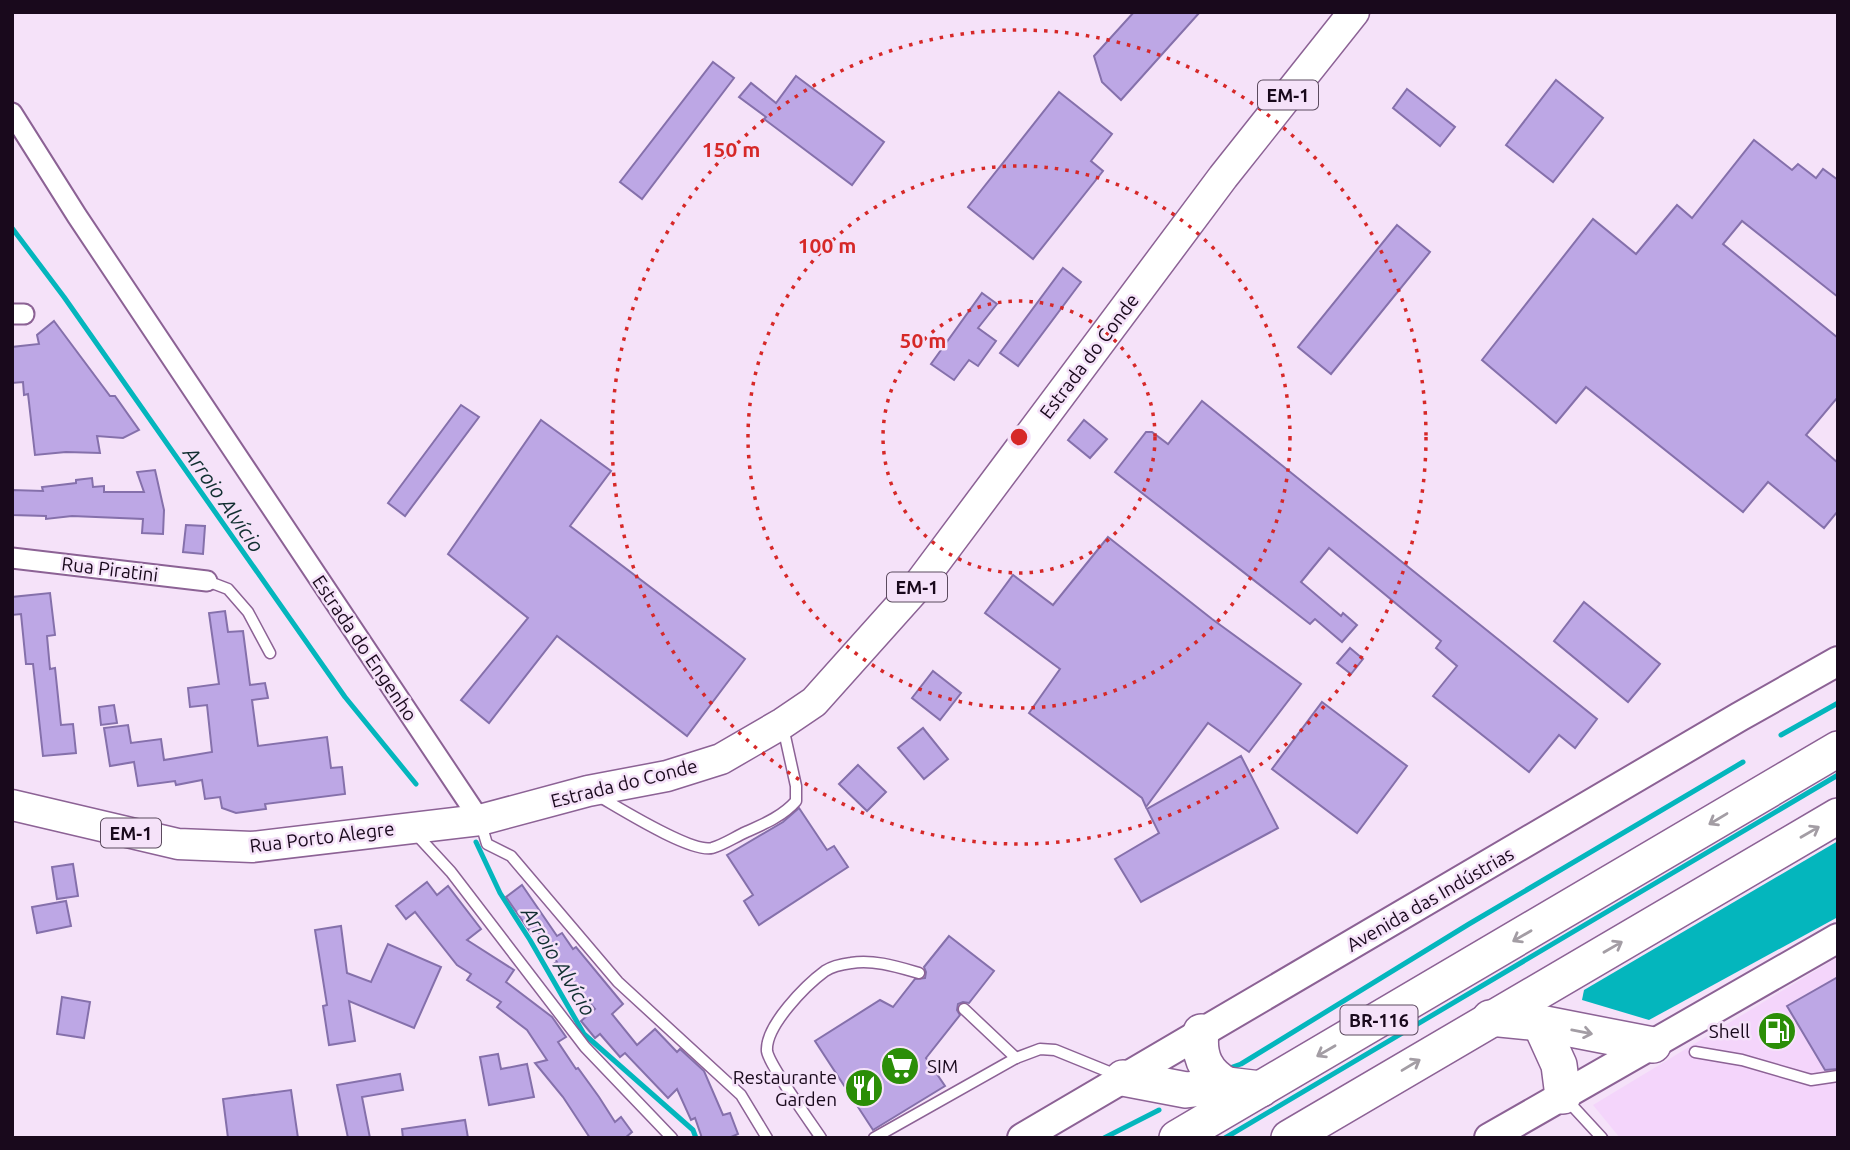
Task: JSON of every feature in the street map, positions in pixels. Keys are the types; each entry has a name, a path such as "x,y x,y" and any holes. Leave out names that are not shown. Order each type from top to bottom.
{"highway":[{"name":"BR-116","path":"1177,1138 1838,749"},
{"name":"BR-116","path":"1289,1138 1838,816"},
{"path":"1490,1018 1540,1023 1653,1045"},
{"path":"1540,1023 1559,1065 1563,1096"},
{"path":"1202,1032 1199,1045 1207,1069 1215,1079 1227,1085"},
{"path":"1123,1078 1185,1090 1227,1085 1261,1089"}],"main road":[{"name":"Estrada do Conde","path":"418,826 480,820 588,791 667,776 721,759 814,702 916,589 1223,177 1354,12"},
{"name":"Avenida das Indústrias","path":"1023,1138 1838,661"},
{"name":"Rua Porto Alegre","path":"12,805 178,844 252,847 418,826"},
{"path":"1489,1138 1838,938"}],"street":[{"name":"Estrada do Engenho","path":"12,113 77,216 480,820"},
{"name":"Rua Piratini","path":"12,558 207,581"}],"lane":[{"path":"207,581 228,589 248,612 270,653"},
{"path":"588,791 677,839 698,848 711,848 763,825 788,810 796,801 796,786 783,723"},
{"name":"Estrada do Engenho","path":"480,820 487,844 511,856 618,982 741,1095 767,1138"},
{"path":"418,826 586,1047 672,1138"},
{"path":"821,1138 792,1096 767,1052 771,1030 781,1014 827,970 852,962 891,965 919,973"},
{"path":"964,1009 1016,1058"},
{"path":"874,1138 1016,1058 1040,1049 1055,1050 1123,1078"},
{"path":"1695,1052 1742,1060 1811,1080 1838,1076"},
{"path":"1563,1096 1602,1138"}],"shaded area":[{"name":"Shell","path":"1838,957 1838,1138 1620,1138 1593,1105"}],"water":[{"path":"1838,841 1838,917 1649,1020 1582,1000 1584,990"}],"building":[{"path":"1134,12 1200,12 1121,100 1102,82 1094,56"},
{"path":"713,62 734,78 642,199 620,182"},
{"path":"796,76 884,142 852,185 739,97 751,83 776,103"},
{"path":"1556,80 1603,118 1553,182 1506,145"},
{"path":"1407,89 1455,127 1440,146 1393,108"},
{"path":"1059,92 1112,134 1091,161 1103,171 1033,259 968,207"},
{"path":"1754,140 1792,170 1798,164 1816,178 1823,169 1838,180 1838,297 1742,221 1723,244 1838,338 1838,397 1806,435 1838,463 1838,511 1824,528 1768,482 1743,512 1586,387 1556,423 1482,360 1593,219 1636,254 1677,205 1692,218"},
{"path":"1397,225 1430,252 1331,374 1298,347"},
{"path":"1063,268 1081,282 1018,366 1000,353"},
{"path":"982,293 997,304 978,328 996,341 978,366 969,360 954,380 931,364"},
{"path":"54,321 139,430 123,438 97,436 100,453 35,455 28,394 24,395 23,382 12,383 12,347 39,344 37,335"},
{"path":"1202,401 1597,719 1575,748 1559,735 1529,772 1433,696 1457,666 1436,648 1441,641 1329,548 1301,582 1341,616 1343,613 1357,625 1342,642 1315,619 1310,624 1115,472 1146,432 1152,432 1168,444"},
{"path":"461,405 479,417 405,516 388,503"},
{"path":"541,420 611,471 570,526 745,659 687,736 557,636 489,723 461,700 528,618 448,554"},
{"path":"1084,420 1107,439 1090,458 1068,440"},
{"path":"155,470 164,510 163,534 142,533 143,519 72,516 46,519 46,516 12,515 12,490 43,491 42,487 92,478 93,487 104,486 104,492 144,492 137,472"},
{"path":"186,525 205,526 203,554 183,552"},
{"path":"1108,537 1212,619 1301,684 1249,752 1208,723 1146,807 1142,798 1029,713 1060,669 985,613 1013,575 1053,605"},
{"path":"50,593 55,635 47,636 50,669 55,668 61,725 73,724 76,753 43,756 33,664 26,664 21,614 12,615 12,597"},
{"path":"1584,602 1660,664 1628,702 1554,641"},
{"path":"225,611 228,632 243,631 250,685 265,683 268,698 252,700 258,746 327,737 331,768 342,767 345,794 265,804 266,809 236,813 222,808 220,797 205,799 202,780 176,785 175,781 138,786 134,762 110,766 104,728 128,725 131,743 161,739 164,760 212,752 207,705 190,707 188,688 219,684 209,613"},
{"path":"1350,648 1363,659 1351,674 1337,663"},
{"path":"933,671 961,693 940,720 912,698"},
{"path":"1322,702 1407,766 1357,833 1272,769"},
{"path":"114,705 117,723 101,725 99,707"},
{"path":"923,728 948,759 924,779 898,748"},
{"path":"1241,756 1278,828 1141,902 1115,859 1159,833 1147,809"},
{"path":"858,765 886,792 867,811 839,784"},
{"path":"799,808 827,850 834,846 848,867 759,925 744,901 753,895 727,855 783,822"},
{"path":"73,864 78,896 57,899 52,867"},
{"path":"427,882 437,895 448,886 481,929 467,940 514,970 506,982 552,1017 566,1037 558,1042 576,1069 578,1068 615,1122 621,1117 632,1132 625,1138 590,1138 563,1097 535,1063 547,1060 527,1030 497,1007 501,1002 467,980 471,974 457,965 415,912 406,919 396,906"},
{"path":"522,885 557,936 562,933 573,949 576,947 623,1004 612,1014 637,1045 655,1029 677,1052 680,1049 704,1071 723,1115 730,1113 738,1134 729,1138 702,1138 695,1118 691,1120 677,1089 668,1098 625,1053 620,1057 600,1034 595,1038 581,1021 595,1009 555,963 557,962 536,929 531,933 506,897"},
{"path":"66,901 71,926 37,933 32,907"},
{"path":"341,926 347,973 371,982 388,944 441,967 414,1028 349,1001 355,1041 329,1045 323,1006 327,1005 315,930"},
{"path":"949,936 994,971 969,1003 958,1004 960,1015 926,1058 945,1086 873,1130 815,1041 880,1000 893,1007 915,979 925,978 924,967"},
{"path":"1838,977 1838,1069 1825,1070 1787,1006"},
{"path":"62,997 90,1002 84,1038 57,1034"},
{"path":"498,1054 501,1069 527,1064 534,1097 489,1105 480,1057"},
{"path":"400,1074 403,1090 362,1097 370,1138 348,1138 337,1085"},
{"path":"291,1090 298,1138 228,1138 223,1099"},
{"path":"465,1120 468,1138 403,1138 402,1129"}],"waterway":[{"name":"Arroio Alvício","path":"12,228 64,297 345,697 416,784"},
{"path":"1781,735 1838,703"},
{"path":"1227,1069 1241,1064 1469,924 1743,762"},
{"path":"1225,1138 1838,775"},
{"name":"Arroio Alvício","path":"476,842 500,893 584,1034 693,1130 696,1138"},
{"path":"1104,1138 1159,1110"}],"place":[{"name":"Shell","path":"1777,1031"},
{"name":"SIM","path":"900,1066"},
{"name":"Restaurante Garden","path":"864,1088"}]}
